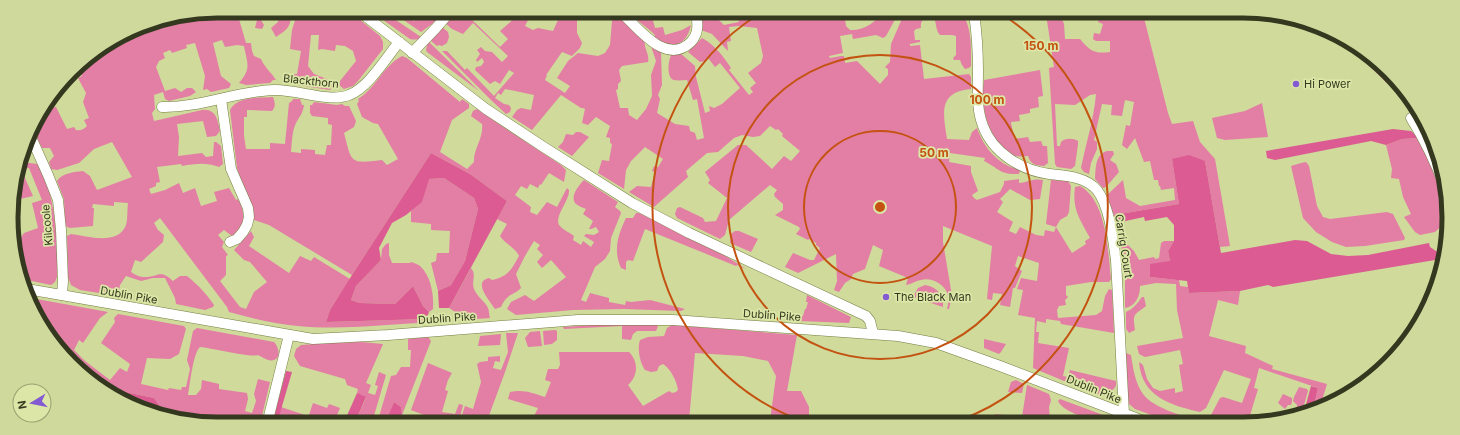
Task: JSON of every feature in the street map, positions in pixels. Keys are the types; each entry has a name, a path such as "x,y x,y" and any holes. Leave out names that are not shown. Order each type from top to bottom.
{"street":[{"path":"368,18 486,108 542,146 632,203 689,233 866,316 870,321 873,333"},
{"path":"412,53 445,18"},
{"path":"628,18 650,40 658,46 670,50 681,49 692,40 697,34 697,18"},
{"name":"Carrig Court","path":"974,18 978,46 977,97 983,126 990,140 998,150 1008,158 1020,164 1040,172 1076,178 1087,182 1096,189 1105,208 1112,235 1117,266 1124,414"},
{"name":"Blackthorn","path":"162,107 186,106 251,92 274,90 337,97 348,95 355,92 365,84 399,42"},
{"path":"221,99 231,169 248,208 249,217 243,232 237,239 230,242"},
{"path":"1411,118 1423,137 1434,162"},
{"name":"Kilcoole","path":"33,142 58,200 61,230 63,281 62,295"},
{"name":"Dublin Pike","path":"32,290 313,339 373,336 578,320 673,320 873,333 936,343 1027,375 1132,417"},
{"path":"269,417 289,335"}],"shaded area":[{"path":"204,18 242,18 239,19 246,43 251,43 254,56 261,59 276,80 273,80 270,83 246,85 239,83 246,73 248,65 244,46 237,45 225,47 222,40 213,43 221,76 231,84 229,88 211,92 207,89 203,90 205,76 195,43 186,45 187,48 172,53 170,50 163,53 165,58 159,61 156,67 165,91 175,88 181,92 187,88 192,88 196,92 190,96 169,101 165,99 163,92 154,95 155,109 152,113 154,121 202,110 210,111 216,116 220,131 216,136 207,137 203,121 177,124 179,137 178,156 202,153 206,157 213,156 214,142 216,142 221,146 223,164 219,167 210,164 182,166 181,164 157,167 160,182 156,183 156,186 149,189 151,194 165,190 179,183 183,193 195,188 201,206 217,201 214,192 229,188 236,200 238,199 243,215 240,227 232,236 224,230 218,235 224,242 222,247 228,255 226,256 226,275 220,281 240,307 246,309 254,292 267,282 250,262 244,260 234,250 251,231 254,237 249,246 289,273 300,256 311,261 314,257 350,279 330,310 326,322 426,319 420,323 328,328 289,325 254,319 229,312 227,307 160,218 154,223 158,230 164,235 163,242 141,262 135,260 131,272 143,277 161,274 173,281 180,276 187,276 205,293 214,305 213,307 205,310 176,304 175,298 165,278 153,278 141,281 126,276 120,285 118,296 80,290 71,285 68,277 67,236 71,234 93,238 109,238 116,236 126,225 128,203 114,202 114,206 93,204 93,226 70,228 65,226 64,199 57,181 62,176 72,172 83,171 90,176 97,190 132,177 112,142 94,149 79,163 57,170 51,169 49,162 54,156 50,148 42,148 36,135 51,108 56,107 67,129 74,127 76,130 79,130 84,129 87,126 84,120 89,118 83,102 86,93 78,78 82,76 80,72 96,59 141,33 166,25"},
{"path":"255,18 260,18 264,25 262,29 255,28 257,20"},
{"path":"278,18 291,18 289,26 276,37 271,28 278,22"},
{"path":"296,18 358,18 380,36 383,42 383,49 358,81 353,86 344,89 339,85 340,81 356,61 353,51 345,46 336,45 335,51 322,49 318,50 319,35 311,35 308,66 314,74 332,81 333,86 330,90 291,84 289,81 285,81 286,76 290,74 297,74 301,51 290,49 292,30"},
{"path":"380,18 393,18 421,37 416,40 410,39"},
{"path":"401,18 410,18 414,21 417,18 434,18 436,20 421,32"},
{"path":"449,18 470,18 500,47 508,39 500,31 515,18 528,18 525,26 533,30 538,28 553,31 558,20 555,18 577,18 577,33 582,43 580,48 572,56 562,52 546,75 545,80 565,93 570,86 557,78 568,61 578,53 598,56 605,53 610,45 613,18 624,18 645,40 648,62 622,66 619,70 621,81 618,84 618,89 616,90 620,108 628,108 629,115 637,120 646,109 652,96 651,75 656,61 651,46 661,52 662,85 658,95 660,99 657,113 675,124 689,126 690,131 695,133 697,140 704,138 697,99 693,100 687,80 671,79 669,64 672,54 680,53 695,66 696,77 705,113 710,111 709,106 714,108 722,104 740,88 720,63 715,67 708,58 705,61 700,62 688,52 702,38 715,47 722,55 731,68 729,70 749,95 753,92 750,88 756,83 748,73 761,63 763,56 757,28 739,26 729,27 731,41 727,42 728,51 712,34 701,30 700,18 717,18 724,25 739,22 738,18 845,18 846,26 850,30 855,30 868,26 877,18 896,18 886,36 883,38 876,35 853,39 852,34 840,36 843,53 829,56 830,58 844,56 845,63 857,61 880,84 888,75 888,69 885,67 890,62 891,44 902,18 925,18 922,20 921,28 914,31 915,40 920,40 920,42 910,44 910,46 920,45 924,79 969,74 971,77 971,89 953,94 945,105 944,121 947,139 969,140 972,132 977,128 988,149 993,155 1012,168 1020,170 1019,174 1008,174 984,161 985,158 950,153 949,162 971,166 971,172 978,191 972,195 974,198 977,200 1000,192 1004,181 1019,179 1019,183 1043,180 1040,199 1030,200 1010,189 1000,199 1003,202 997,212 1013,222 1009,231 1016,234 1020,227 1036,235 1044,236 1045,230 1054,232 1056,227 1072,253 1086,244 1085,241 1090,238 1080,220 1076,208 1074,195 1075,187 1080,186 1089,193 1096,203 1101,215 1107,242 1111,279 1109,282 1091,282 1066,286 1066,295 1068,297 1065,300 1066,305 1059,306 1057,310 1058,318 1096,315 1102,311 1105,296 1109,289 1112,290 1114,333 1061,324 1060,321 1046,319 1046,323 1037,321 1036,332 1039,332 1038,343 1069,348 1063,376 1068,377 1070,370 1116,381 1116,386 1112,391 1107,393 1095,394 1033,368 1035,318 1018,315 1023,290 1017,289 1021,278 1037,281 1039,263 1018,256 1015,266 1022,271 1015,288 1013,288 1010,307 1000,305 1002,294 993,293 992,300 987,299 992,246 943,226 943,242 952,296 949,309 947,309 947,292 941,285 934,281 925,279 906,285 908,278 879,266 883,250 873,245 865,269 853,274 851,279 845,283 839,292 834,290 837,281 836,254 798,273 785,267 793,253 810,260 814,260 820,248 816,245 816,243 796,234 800,229 799,227 775,215 783,210 783,204 775,197 774,194 777,190 770,185 729,220 725,235 720,239 677,218 675,214 677,208 680,207 703,218 705,222 716,221 727,198 708,183 710,180 705,172 738,145 746,145 772,169 784,156 791,161 800,151 782,136 783,134 778,129 776,130 770,126 760,136 753,137 742,135 734,138 718,152 707,153 686,171 688,177 654,207 629,192 637,186 651,187 655,172 652,171 654,166 658,167 663,159 645,147 631,161 626,170 624,189 598,173 602,160 609,161 612,144 610,143 610,138 606,137 610,126 596,117 588,125 582,123 585,109 561,95 532,130 512,117 517,110 521,108 531,110 534,95 505,89 501,95 498,93 495,98 504,104 509,105 511,108 510,112 506,114 442,51 447,51 465,70 467,68 494,96 514,73 509,70 500,84 495,81 490,84 475,70 476,67 481,66 484,62 482,58 477,62 476,60 480,54 477,50 481,47 485,51 492,52 502,62 508,56 473,23 463,34 452,29 445,23"},
{"path":"634,18 652,18 655,28 663,27 665,35 682,30 691,25 686,38 682,42 672,45 654,38 655,35"},
{"path":"934,18 965,18 971,42 971,66 969,68 965,69 960,60 954,60 953,58 956,55 956,36 940,35 937,31"},
{"path":"1047,18 1062,18 1064,24 1065,39 1080,39 1093,51 1105,53 1110,52 1110,41 1096,41 1093,39 1094,33 1100,34 1103,24 1098,22 1099,18 1144,18 1172,124 1193,121 1200,142 1215,159 1230,246 1220,247 1205,161 1172,159 1179,204 1114,215 1106,196 1123,180 1126,198 1140,206 1175,200 1174,188 1161,190 1158,180 1154,180 1150,161 1144,162 1135,138 1127,149 1122,145 1126,125 1130,126 1134,102 1125,100 1122,116 1111,115 1112,105 1102,104 1094,140 1097,142 1097,149 1091,163 1089,174 1084,172 1081,168 1092,122 1096,94 1090,95 1075,105 1055,104 1057,146 1060,146 1061,142 1067,139 1074,139 1078,141 1075,166 1071,169 1057,167 1055,164 1049,68 1054,67"},
{"path":"442,27 448,32 449,37 447,43 442,46 437,46 431,41"},
{"path":"428,41 479,91 427,52"},
{"path":"402,56 407,58 460,102 462,99 469,104 469,108 452,120 440,152 467,169 474,162 482,129 482,124 471,116 473,111 477,109 561,165 566,170 564,182 549,173 538,188 530,184 527,189 521,186 515,195 531,207 530,212 537,215 547,202 557,207 567,188 569,190 569,194 558,221 560,226 574,236 573,240 581,245 583,241 591,247 594,242 584,236 586,234 594,235 599,232 596,227 589,229 593,221 583,214 586,209 576,204 574,201 574,195 582,182 584,180 618,202 615,207 621,213 611,238 610,251 605,259 595,267 581,300 586,302 590,293 609,298 609,302 625,305 626,301 631,302 650,300 685,309 681,311 624,309 573,310 516,315 507,309 511,302 525,295 534,301 566,277 551,260 542,268 537,262 543,255 537,249 540,245 534,241 516,274 521,288 508,297 503,302 501,307 495,309 486,297 482,283 484,280 489,278 492,280 502,277 509,272 519,256 518,253 500,236 507,224 497,219 507,201 470,174 431,153 352,275 269,225 254,220 252,205 243,186 237,168 230,110 233,105 243,100 273,97 275,104 272,111 247,110 247,117 244,117 246,149 270,149 270,143 285,144 289,103 293,99 300,99 302,105 304,105 304,108 296,123 292,137 291,152 301,153 301,149 315,150 315,154 325,155 327,145 331,145 332,125 328,124 328,118 312,116 310,113 310,105 314,102 349,106 356,121 354,127 344,133 351,156 358,161 363,162 382,160 387,165 398,159 378,124 362,117 357,104 359,101 358,99 370,89 395,60"},
{"path":"1362,58 1364,59 1384,76 1402,98 1375,71 1361,59"},
{"path":"1040,70 1043,96 1038,97 1039,107 1030,109 1030,113 1019,115 1020,121 1011,122 1014,139 1028,137 1030,142 1041,141 1043,146 1047,146 1048,163 1044,166 1034,164 1030,161 1028,156 1017,156 1010,153 998,143 987,122 983,97 984,80"},
{"path":"1262,103 1268,137 1225,140 1217,138 1212,118 1245,111"},
{"path":"1393,129 1411,131 1419,138 1402,139 1386,145 1371,141 1275,160 1267,158 1266,151"},
{"path":"576,132 580,132 589,137 572,156 558,147 563,142 566,134 573,135"},
{"path":"1419,138 1436,178 1442,204 1442,226 1435,232 1420,235 1415,232 1404,217 1411,214 1403,197 1399,179 1391,178 1392,169 1386,145 1402,139"},
{"path":"1107,151 1113,151 1114,154 1110,160 1116,164 1119,172 1106,187 1103,188 1095,179 1098,158"},
{"path":"431,153 470,174 507,201 449,308 439,308 438,291 451,285 465,261 478,209 474,198 444,178 429,179 422,202 406,215 392,223 379,248 381,260 356,286 351,300 360,303 395,304 413,286 423,306 429,312 426,319 326,322 330,310"},
{"path":"1189,155 1205,161 1221,253 1295,240 1307,241 1331,254 1348,256 1368,255 1429,243 1430,247 1439,253 1437,260 1273,287 1268,285 1240,291 1189,293 1187,281 1150,277 1150,264 1170,261 1168,251 1174,241 1174,225 1167,217 1145,221 1144,217 1116,223 1114,215 1179,204 1172,159"},
{"path":"1306,162 1309,166 1317,206 1323,217 1330,219 1387,212 1393,214 1405,238 1404,240 1365,246 1346,247 1332,242 1316,232 1303,218 1291,166"},
{"path":"26,163 37,164 48,188 52,203 56,234 57,277 55,282 51,285 28,280 22,256 19,240 24,233 38,228 32,203 42,200 29,168 24,169"},
{"path":"23,174 33,196 20,199 21,204 18,205"},
{"path":"444,178 474,198 478,209 465,261 451,285 438,291 431,263 436,261 437,253 449,253 450,231 431,230 431,224 411,222 411,211 422,201 428,179"},
{"path":"1051,180 1068,181 1071,186 1069,212 1067,216 1060,220 1056,227 1046,224"},
{"path":"636,213 639,213 724,255 746,269 645,229 633,261 628,260 626,262 626,270 621,268 617,255 619,237 626,218 633,218"},
{"path":"735,231 739,231 758,239 751,252 730,243 731,234"},
{"path":"1164,241 1174,241 1168,251 1170,261 1150,277 1179,280 1180,286 1188,287 1189,293 1240,291 1238,305 1218,300 1209,336 1246,346 1245,353 1273,366 1272,369 1327,384 1322,401 1314,404 1318,388 1259,368 1254,388 1258,389 1250,417 1216,417 1211,415 1220,398 1223,397 1242,403 1251,379 1224,370 1206,408 1200,412 1178,406 1159,398 1146,384 1141,374 1139,362 1143,365 1147,379 1153,388 1160,391 1175,388 1175,393 1183,391 1179,365 1183,364 1180,350 1145,357 1139,354 1137,346 1183,338 1177,310 1176,284 1156,283 1140,286 1135,303 1125,308 1125,275 1121,243 1125,242 1134,251 1139,260 1154,257 1155,259 1159,258 1161,243"},
{"path":"389,243 389,255 392,263 415,263 424,270 427,275 433,298 433,309 429,312 423,306 413,286 395,304 360,303 351,300 356,286 381,260 382,249"},
{"path":"471,268 474,273 474,289 487,306 490,318 463,320 457,313 449,308"},
{"path":"925,285 939,292 943,307 913,297 918,288"},
{"path":"807,295 851,317 849,323 799,321 800,316 803,316 806,309 808,302 806,302"},
{"path":"1142,297 1144,297 1146,306 1135,315 1135,330 1129,333 1126,329 1126,312 1135,306"},
{"path":"35,299 108,312 100,318 83,343 79,340 74,350 85,361 110,380 120,368 127,372 130,364 101,343 115,322 114,318 118,314 184,326 186,329 179,354 170,359 147,358 141,384 168,390 169,388 181,390 182,387 186,387 190,369 187,360 193,331 197,328 274,342 277,346 279,354 274,360 266,359 258,355 254,356 239,354 200,347 195,355 188,395 196,395 201,389 202,380 219,384 219,389 247,393 248,399 245,411 252,413 256,401 254,394 258,379 270,382 262,417 204,417 179,413 161,409 154,398 120,391 96,376 76,359 59,339"},
{"path":"607,324 658,326 656,331 637,331 633,334 631,340 622,339 622,326 564,329 563,327"},
{"path":"672,325 797,335 787,391 801,391 809,407 809,417 771,417 776,376 768,361 743,356 695,353 689,417 534,417 538,408 508,399 510,392 515,391 528,392 545,397 551,382 545,380 548,369 558,369 560,365 559,352 629,352 636,364 636,369 634,377 628,385 643,406 669,391 672,393 676,392 678,390 676,383 669,369 663,364 659,366 657,371 651,372 645,370 640,360 640,340 648,337 664,336 667,328"},
{"path":"540,331 542,346 528,347 525,338 530,332"},
{"path":"543,331 557,331 557,340 552,344 544,345"},
{"path":"506,333 518,333 488,417 461,417 465,406 473,409 481,382 477,364 488,361 488,357 500,356 500,362 495,361 493,368 501,370 508,352"},
{"path":"501,334 500,345 478,346 480,336"},
{"path":"428,337 431,341 402,415 401,407 394,402 387,417 379,417 391,376 396,375 401,367 410,367 411,350 408,350 408,339"},
{"path":"984,339 1006,344 999,354 984,348"},
{"path":"361,342 383,344 366,383 371,385 368,393 375,395 378,386 375,385 379,372 386,375 374,417 357,417 366,398 357,393 358,389 347,385 345,379 300,366 294,356 296,349 301,345"},
{"path":"1126,353 1131,355 1138,385 1143,394 1154,404 1187,417 1157,417 1135,409 1129,404"},
{"path":"428,363 452,373 445,390 448,391 442,412 455,414 459,404 463,405 460,417 423,417 424,415 411,410"},
{"path":"286,371 292,372 279,417 274,417"},
{"path":"1016,380 1024,384 1022,393 1008,392 1011,382"},
{"path":"1027,385 1049,394 1051,400 1049,407 1050,417 1022,417"},
{"path":"1311,386 1318,388 1314,404 1305,406"},
{"path":"1299,387 1307,389 1308,391 1303,407 1297,409 1297,405 1293,401"},
{"path":"120,391 154,398 161,409 141,402"},
{"path":"357,393 366,397 357,417 346,417"},
{"path":"1283,394 1292,398 1291,405 1288,405 1285,409 1278,403"},
{"path":"1060,399 1109,417 1083,417 1064,408 1058,401"},
{"path":"394,402 401,407 401,417 387,417"},
{"path":"313,403 327,408 329,404 340,408 336,417 279,417 281,407 309,415"},
{"path":"995,414 1022,417 995,417"}],"place":[{"name":"Hi Power","path":"1296,84"},
{"name":"The Black Man","path":"886,297"}]}
